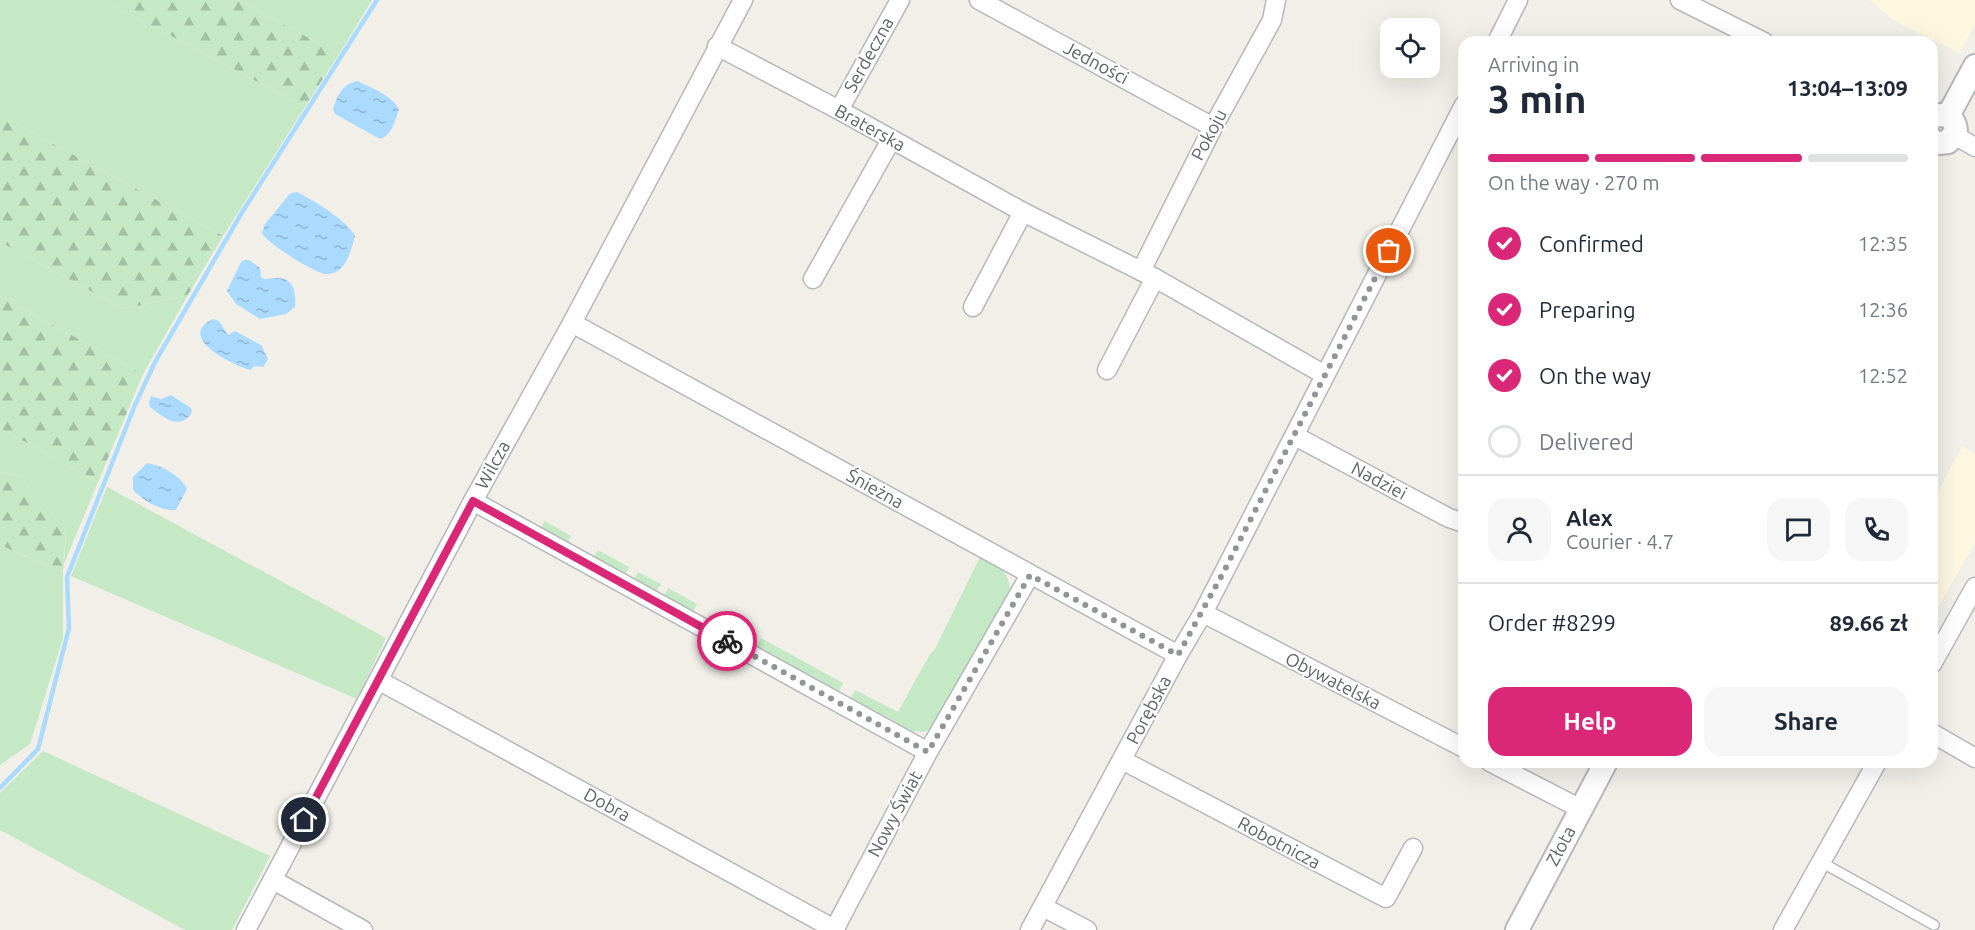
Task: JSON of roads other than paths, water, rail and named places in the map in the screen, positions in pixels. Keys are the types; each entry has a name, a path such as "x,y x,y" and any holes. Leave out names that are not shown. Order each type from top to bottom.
{"street":[{"name":"Wilcza","path":"246,930 742,0"},
{"name":"Serdeczna","path":"839,110 900,0"},
{"name":"Jedności","path":"979,0 1213,127"},
{"name":"Pokoju","path":"1107,370 1213,127 1272,20 1276,0"},
{"path":"1500,36 1518,0"},
{"path":"1680,0 1727,34"},
{"name":"Braterska","path":"717,46 839,110 1023,212 1148,274 1325,375"},
{"path":"1975,66 1939,133 1975,147"},
{"name":"Porębska","path":"1030,930 1178,655 1203,613 1458,117"},
{"path":"813,279 891,140"},
{"path":"973,307 1023,212"},
{"name":"Śnieżna","path":"572,322 1178,655"},
{"name":"Nadziei","path":"1295,436 1458,521"},
{"path":"473,501 928,752"},
{"name":"Nowy Świat","path":"835,930 928,752 1030,575"},
{"path":"1938,653 1975,586"},
{"name":"Obywatelska","path":"1203,613 1458,745"},
{"name":"Dobra","path":"378,680 835,930"},
{"path":"1938,737 1975,758"},
{"name":"Robotnicza","path":"1122,760 1386,898 1413,848"},
{"path":"1502,768 1581,809"},
{"name":"Złota","path":"1516,930 1603,768"},
{"path":"1783,930 1874,768"},
{"path":"273,880 363,930"},
{"path":"1043,907 1087,930"}],"lane":[{"path":"1821,862 1934,925"}],"water":[{"path":"357,81 386,96 399,109 391,130 380,139 335,114 333,109 341,91"},
{"path":"297,192 321,205 345,224 355,236 347,259 336,272 325,274 311,268 281,250 262,233 265,224 288,196"},
{"path":"249,260 260,268 261,277 264,279 278,278 289,282 295,293 295,307 286,314 260,319 236,304 227,291 241,262"},
{"path":"213,319 219,321 228,335 235,331 261,345 268,359 263,367 255,366 250,370 211,349 200,334 203,326"},
{"path":"171,395 191,408 192,412 182,421 171,421 150,407 151,396 161,399"},
{"path":"147,463 170,472 184,484 187,489 176,510 164,509 153,504 133,490 133,477"}],"waterway":[{"path":"0,788 38,749 69,628 67,577 135,405 155,362 241,214 377,0"}]}
